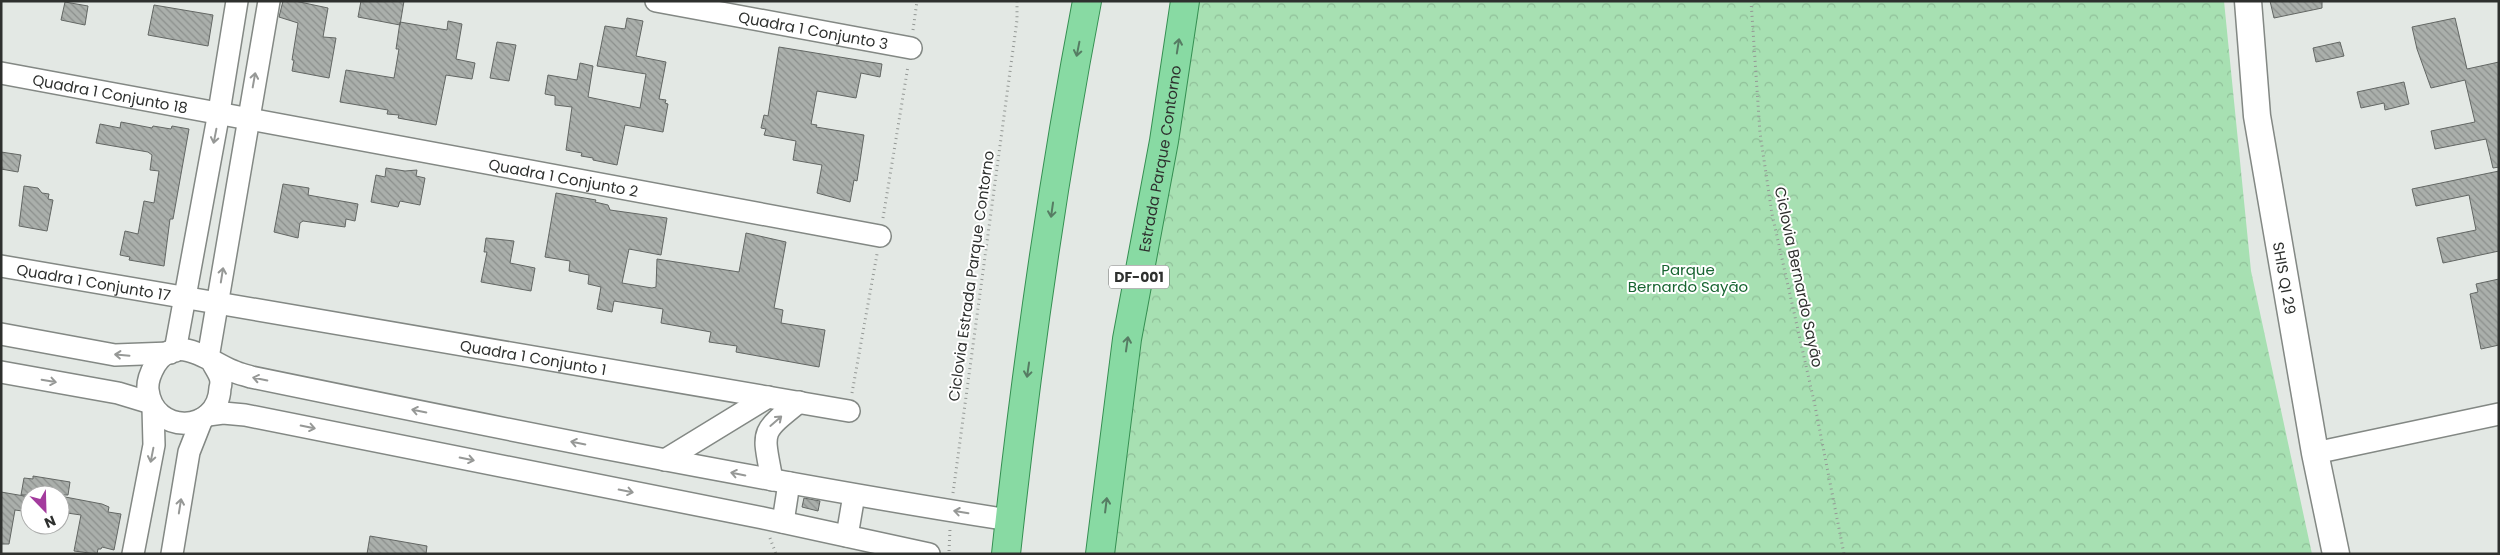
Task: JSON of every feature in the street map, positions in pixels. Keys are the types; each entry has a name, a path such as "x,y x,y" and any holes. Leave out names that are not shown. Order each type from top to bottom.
{"main road":[{"path":"1006,554 1023,401 1065,117 1087,1"},
{"name":"Estrada Parque Contorno","path":"1100,554 1127,339 1164,141 1185,1"}],"street":[{"path":"133,554 154,445 152,405 148,389 150,374 158,361 173,352 219,112 237,1"},
{"path":"172,554 188,452 205,417 220,398 221,378 210,359 248,117 269,1"},
{"name":"Quadra 1 Conjunto 3","path":"656,1 911,48"},
{"name":"SHIS QI 29","path":"2248,1 2257,116 2315,453 2336,554"},
{"name":"Quadra 1 Conjunto 18","path":"1,73 248,117"},
{"name":"Quadra 1 Conjunto 2","path":"248,117 880,236"},
{"name":"Quadra 1 Conjunto 17","path":"1,266 218,304"},
{"name":"Quadra 1 Conjunto 1","path":"218,304 849,410"},
{"path":"1,334 116,355 198,352 233,371 251,377 781,482 1010,520"},
{"path":"1,372 118,393 152,405 163,417 175,422 189,423 223,413 245,415 783,522 929,554"},
{"path":"665,460 768,397"},
{"path":"783,522 781,482 765,437 770,426 799,402"},
{"path":"2315,453 2499,414"},
{"path":"847,536 854,495"}],"path":[{"path":"849,410 880,236 917,1"},
{"name":"Ciclovia Estrada Parque Contorno","path":"948,554 951,510 1017,20 1017,1"},
{"name":"Ciclovia Bernardo Sayão","path":"1751,1 1760,133 1772,214 1815,406 1844,554"}],"green space":[{"name":"Parque Bernardo Sayão","path":"1183,1 2224,1 2251,271 2312,554 1089,554"}],"building":[{"path":"283,1 295,1 328,8 323,37 336,38 329,78 292,71 298,23 279,17"},
{"path":"361,1 404,1 400,25 358,17"},
{"path":"2270,1 2322,1 2322,8 2274,18"},
{"path":"65,2 88,6 85,25 61,20"},
{"path":"154,5 213,15 208,46 148,35"},
{"path":"627,18 643,21 636,56 666,62 659,99 666,100 665,103 668,104 663,132 625,125 617,165 593,160 593,158 581,156 582,153 566,150 572,107 555,105 555,96 545,94 548,75 577,80 580,63 593,66 588,97 640,108 646,74 597,66 605,26 625,29"},
{"path":"2455,18 2467,69 2499,62 2499,167 2493,168 2486,139 2435,149 2431,131 2475,122 2465,80 2431,88 2417,49 2412,27"},
{"path":"448,21 462,24 456,59 475,63 472,79 446,75 436,125 398,118 399,115 387,114 388,110 340,102 346,70 394,78 399,49 396,49 400,22 447,30"},
{"path":"497,42 516,45 509,81 490,78"},
{"path":"2340,42 2344,56 2316,62 2313,48"},
{"path":"779,47 882,64 880,77 861,73 856,98 817,91 811,124 817,125 816,127 864,135 857,181 854,180 850,202 817,193 822,165 793,160 796,141 764,135 766,129 761,128 764,115 768,116"},
{"path":"2404,82 2409,104 2385,110 2384,103 2361,108 2357,92"},
{"path":"121,122 152,128 153,126 171,129 172,126 189,129 173,219 170,219 164,266 129,260 130,257 120,255 125,231 138,234 144,201 154,203 159,171 150,170 152,155 148,152 96,143 100,124 120,128"},
{"path":"1,152 21,155 18,172 1,169"},
{"path":"386,168 405,171 417,170 416,176 425,178 420,205 400,201 398,207 371,202 376,175 385,177"},
{"path":"2499,171 2499,251 2443,263 2437,238 2476,230 2469,195 2416,206 2412,189"},
{"path":"283,184 309,188 308,195 358,204 355,221 346,219 345,227 303,221 300,223 298,238 274,232"},
{"path":"24,186 38,188 42,193 49,194 48,199 53,200 47,231 19,226"},
{"path":"556,193 596,200 595,202 608,205 610,210 667,218 661,255 629,249 622,283 656,287 657,259 739,272 746,233 786,242 774,308 783,310 781,323 825,330 819,367 736,352 737,346 709,342 711,332 661,323 663,309 614,301 612,312 597,309 601,287 588,284 589,275 569,271 570,261 545,257"},
{"path":"486,238 514,241 510,263 535,268 531,291 481,282 487,252 484,252"},
{"path":"2499,279 2499,345 2481,349 2470,294 2478,292 2476,284"},
{"path":"33,476 70,482 70,485 23,485 24,478 33,479"},
{"path":"1,492 20,495 20,511 15,510 9,544 1,544"},
{"path":"70,498 102,504 109,507 108,512 121,514 114,550 102,547 98,549 97,554 74,551 81,515 70,513"},
{"path":"804,498 820,501 818,511 802,507"},
{"path":"370,536 427,546 426,554 367,554"}]}
